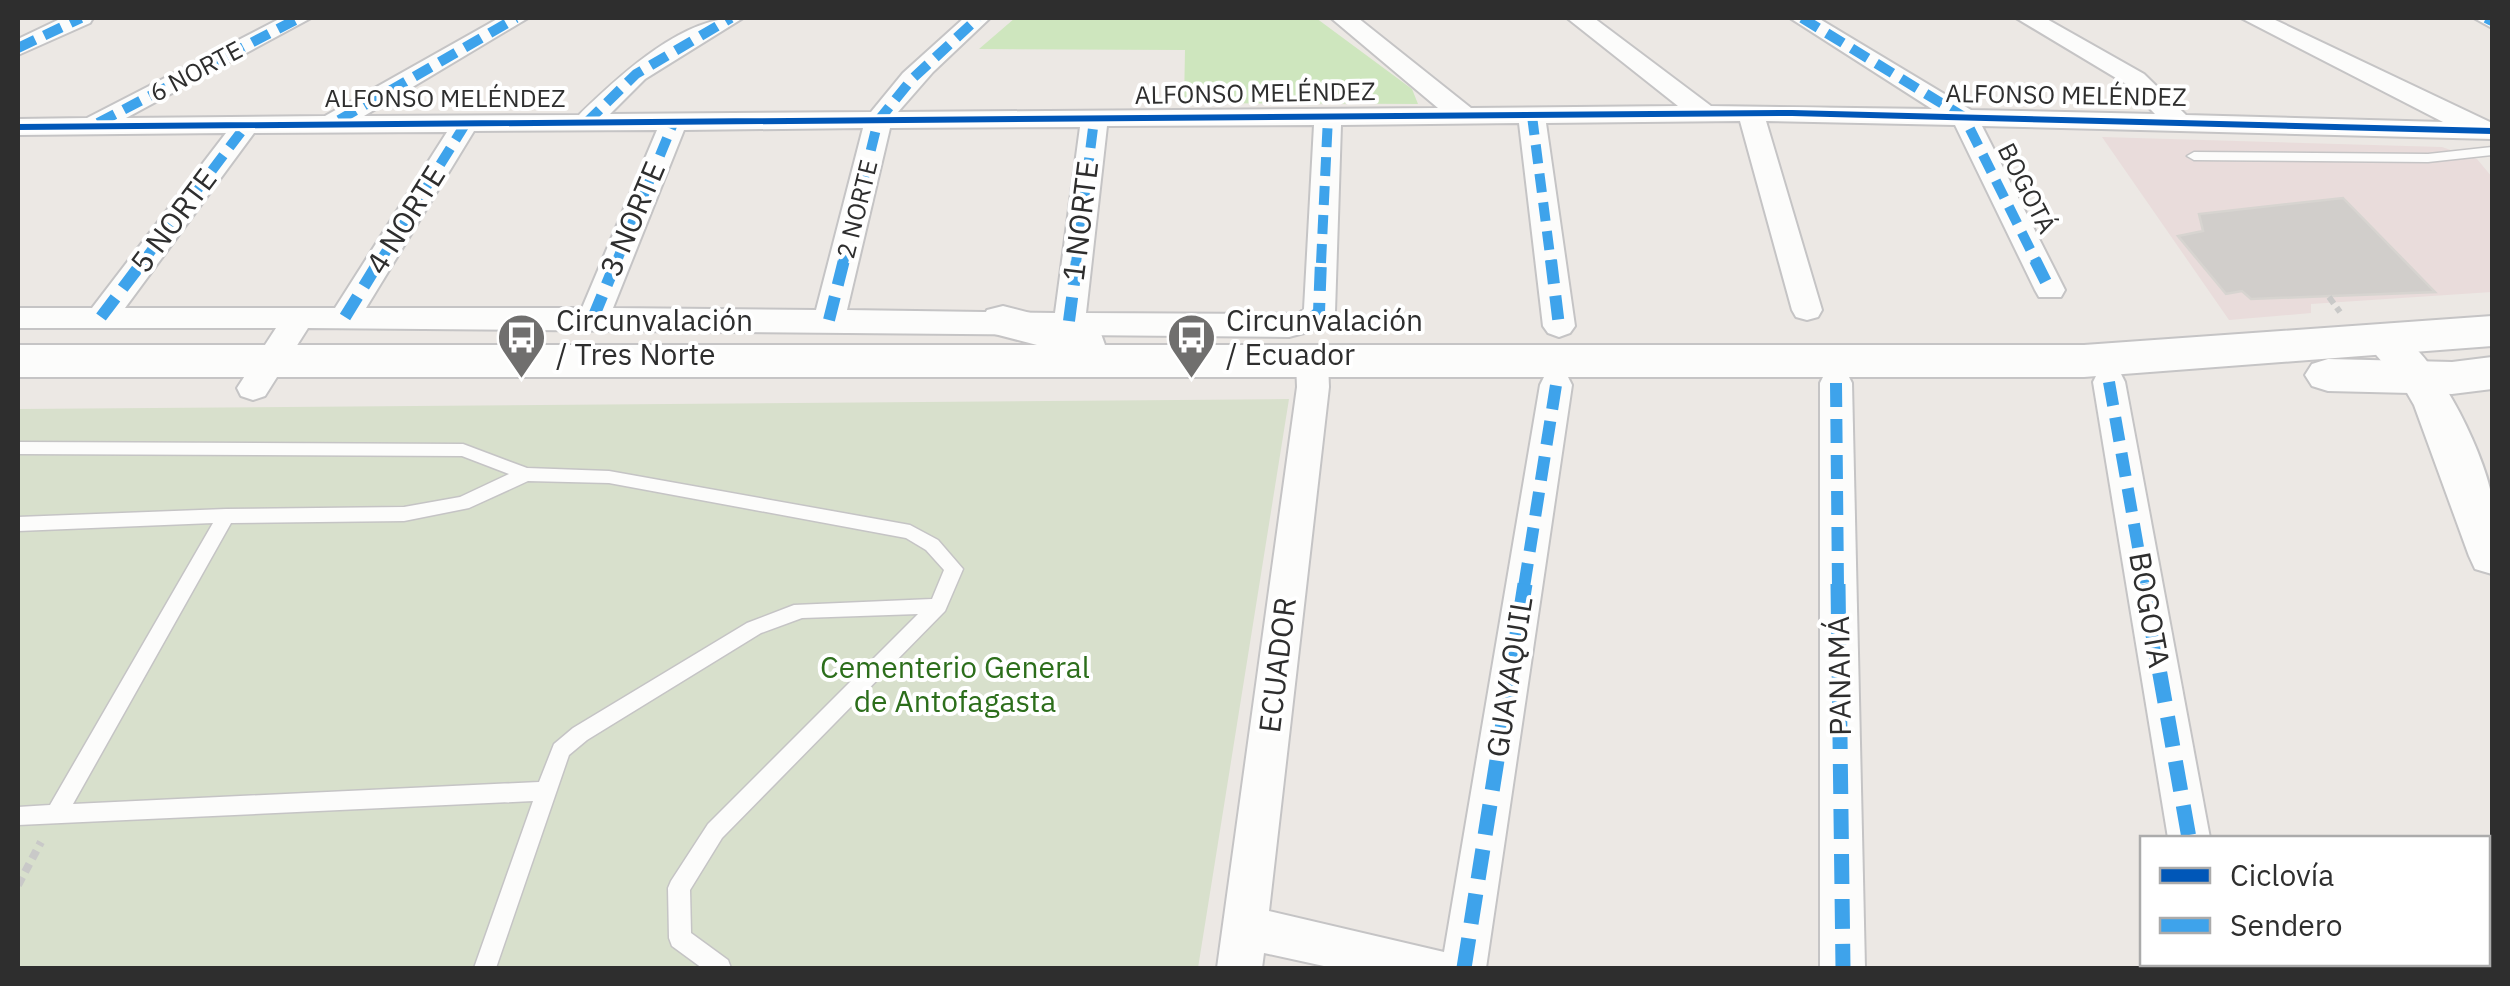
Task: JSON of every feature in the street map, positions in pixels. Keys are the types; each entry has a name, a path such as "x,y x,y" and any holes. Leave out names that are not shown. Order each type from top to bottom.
{"main road":[{"path":"1002,321 1025,330 1062,334 1126,362"},
{"path":"18,386 262,374 1311,357 2084,361 2384,342 2492,331"},
{"path":"18,360 262,374 1311,357 1556,385 2109,382 2492,373"}],"street":[{"path":"18,48 81,18"},
{"name":"6 NORTE","path":"93,125 299,18"},
{"path":"333,124 516,18"},
{"path":"586,122 636,74 730,18"},
{"name":"2 NORTE","path":"830,320 878,121 928,61 978,18"},
{"path":"1343,18 1466,117"},
{"path":"1578,18 1706,114"},
{"name":"BOGOTÁ","path":"1802,18 1964,117 2050,290"},
{"path":"2028,18 2135,78 2178,122"},
{"path":"2254,18 2491,138"},
{"path":"1751,114 1807,310"},
{"name":"ALFONSO MELÉNDEZ","path":"28,126 1751,114 2178,122 2491,138"},
{"path":"1532,116 1559,326"},
{"name":"ECUADOR","path":"1242,948 1319,312 1328,118"},
{"name":"1 NORTE","path":"1069,321 1094,120"},
{"name":"3 NORTE","path":"592,318 674,121"},
{"name":"4 NORTE","path":"345,317 466,123"},
{"name":"5 NORTE","path":"101,317 247,124"},
{"path":"18,147 28,126"},
{"path":"18,318 1069,321 1290,326 1311,357"},
{"path":"262,374 300,318"},
{"path":"2384,342 2418,377 2436,405 2492,556"},
{"name":"BOGOTA","path":"2109,382 2190,836"},
{"name":"PANAMÁ","path":"1836,383 1843,968"},
{"name":"GUAYAQUIL","path":"1464,968 1556,385"},
{"path":"1242,948 1429,968"}],"lane":[{"path":"2194,156 2428,158 2491,138"},
{"path":"18,448 463,450 526,474 609,477 910,532 932,545 954,570 938,606 715,831 679,888 680,938 720,968"},
{"path":"18,524 404,514 463,503 526,474"},
{"path":"57,812 226,516"},
{"path":"485,968 562,750 580,734 754,628 801,610 938,606"},
{"path":"18,816 548,791"}],"path":[{"path":"2329,297 2335,305"},
{"path":"18,884 57,812"}],"shaded area":[{"path":"2102,137 2442,147 2477,159 2492,177 2492,292 2311,304 2311,313 2229,320"}],"green space":[{"path":"1015,18 1316,18 1412,89 1418,104 1184,103 1185,50 979,49"},
{"name":"Cementerio General de Antofagasta","path":"1289,399 1198,968 18,968 18,409"}],"building":[{"path":"2343,198 2435,292 2251,299 2242,291 2226,294 2178,236 2203,231 2199,214"}],"marked path":[{"path":"18,48 81,18"},
{"path":"98,123 299,18"},
{"path":"339,120 516,18"},
{"path":"586,123 636,74 731,18"},
{"path":"829,320 878,121 912,79 978,18"},
{"path":"1802,18 1964,117 2050,290"},
{"path":"2486,18 2492,21"},
{"path":"1532,116 1559,326"},
{"path":"1308,322 1319,312 1328,117"},
{"path":"1069,321 1094,120"},
{"path":"593,318 674,121"},
{"path":"345,317 466,123"},
{"path":"101,317 247,124"},
{"path":"2109,382 2189,836"},
{"path":"1836,383 1843,968"},
{"path":"1464,968 1556,385"}],"cycle path":[{"path":"18,127 1792,113 2492,131"}],"place":[{"name":"Circunvalación / Tres Norte","path":"521,380"},
{"name":"Circunvalación / Ecuador","path":"1191,380"}]}
